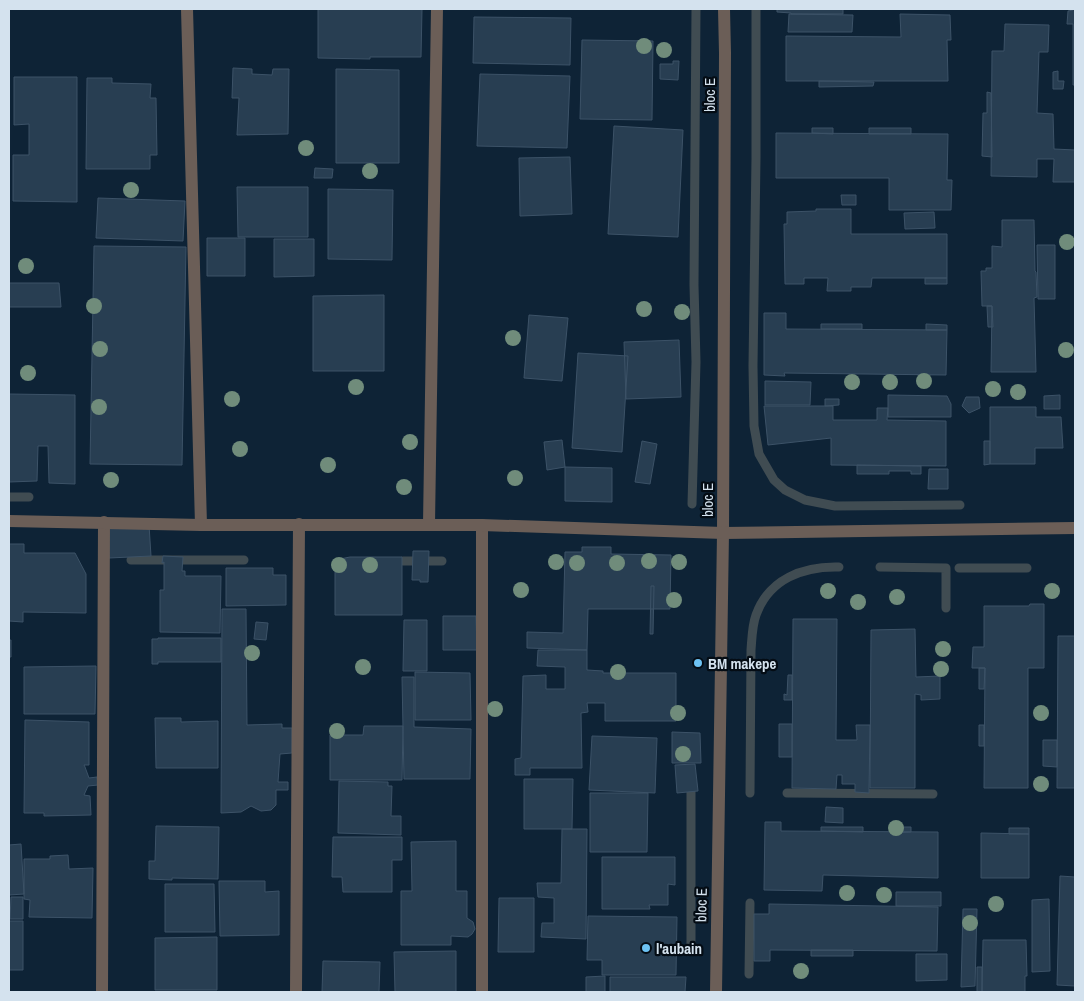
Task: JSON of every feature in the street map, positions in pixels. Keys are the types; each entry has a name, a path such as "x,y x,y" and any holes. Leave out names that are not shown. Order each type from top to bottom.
{"street":[{"path":"187,9 201,525"},
{"path":"429,524 437,9"},
{"name":"bloc E","path":"716,992 723,533 724,9"},
{"path":"9,521 201,525 429,524 723,533 1075,528"},
{"path":"102,992 104,522"},
{"path":"296,992 299,524"},
{"path":"482,525 482,992"}],"building":[{"path":"318,9 422,9 421,57 370,57 370,59 318,58"},
{"path":"777,9 843,9 843,14 791,14 777,12"},
{"path":"1075,9 1075,85 1073,85 1073,24 1067,24 1068,11"},
{"path":"789,14 853,15 852,32 788,32"},
{"path":"900,14 950,15 951,40 947,40 948,81 786,81 786,36 901,37"},
{"path":"474,17 571,18 570,65 473,63"},
{"path":"1005,24 1049,25 1048,52 1039,52 1037,113 1053,114 1054,149 1075,150 1075,182 1053,182 1054,159 1037,159 1037,177 991,176 992,51 1004,51"},
{"path":"582,40 653,41 652,120 580,119"},
{"path":"673,61 679,61 678,80 660,79 660,64 673,64"},
{"path":"233,68 252,69 252,74 272,75 273,69 289,69 288,134 237,135 239,98 232,98"},
{"path":"336,69 399,70 399,163 336,163"},
{"path":"1058,71 1058,81 1064,81 1063,89 1053,89 1053,72"},
{"path":"480,74 570,76 567,148 477,146"},
{"path":"14,77 77,77 77,202 13,201 13,155 29,155 29,124 14,125"},
{"path":"87,78 112,78 112,83 151,84 150,98 156,98 157,155 150,155 150,169 86,169"},
{"path":"819,81 874,82 873,86 819,87"},
{"path":"987,92 991,93 992,157 982,156 983,113 987,113"},
{"path":"614,126 683,130 678,237 608,234"},
{"path":"812,128 833,128 833,134 812,133"},
{"path":"869,128 911,128 911,134 869,134"},
{"path":"776,133 948,134 947,180 952,180 951,210 889,210 889,178 776,178"},
{"path":"570,157 572,214 520,216 519,158"},
{"path":"315,168 333,169 332,178 314,178"},
{"path":"237,187 308,187 308,237 238,237"},
{"path":"328,189 393,190 392,260 328,259"},
{"path":"841,195 856,195 856,205 842,205"},
{"path":"98,198 185,201 183,241 96,238"},
{"path":"816,209 851,209 851,234 947,234 947,278 872,278 871,287 851,287 851,291 827,291 828,278 804,278 804,284 785,284 784,224 787,224 787,212 816,211"},
{"path":"934,212 935,228 905,229 904,213"},
{"path":"1002,220 1034,220 1037,297 1034,298 1036,372 991,372 992,306 982,306 981,271 986,271 986,268 992,268 992,246 1002,247"},
{"path":"207,238 245,238 245,276 207,276"},
{"path":"274,239 314,239 314,276 274,277"},
{"path":"1037,245 1055,245 1055,299 1038,299"},
{"path":"94,246 186,247 182,465 90,464"},
{"path":"925,278 947,278 947,284 925,284"},
{"path":"9,283 59,283 61,307 9,307"},
{"path":"384,295 384,371 313,371 313,296"},
{"path":"987,306 992,306 993,327 988,327"},
{"path":"764,313 786,313 786,329 947,330 946,375 784,373 785,376 764,375"},
{"path":"529,315 568,318 562,381 524,378"},
{"path":"821,324 862,324 862,329 821,329"},
{"path":"926,324 947,325 947,330 926,330"},
{"path":"679,340 681,397 626,399 624,342"},
{"path":"578,353 628,356 622,452 572,448"},
{"path":"765,381 811,382 810,405 765,405"},
{"path":"9,394 75,395 75,484 49,483 48,446 38,446 37,481 9,482"},
{"path":"888,395 947,396 951,404 951,417 888,417"},
{"path":"1060,395 1060,409 1044,409 1044,396"},
{"path":"966,397 979,397 980,408 969,413 962,406"},
{"path":"825,399 839,399 839,405 825,406"},
{"path":"764,406 833,406 833,420 877,420 877,408 888,408 887,420 946,421 946,466 831,465 831,438 768,445"},
{"path":"990,407 1036,407 1036,417 1061,417 1063,448 1035,448 1035,464 990,464"},
{"path":"562,440 565,467 547,470 544,442"},
{"path":"642,441 657,444 650,484 635,482"},
{"path":"984,441 990,441 990,464 984,465"},
{"path":"857,465 921,466 921,474 911,474 911,471 889,471 889,474 857,474"},
{"path":"565,467 612,468 612,502 565,501"},
{"path":"929,469 948,469 948,489 928,489"},
{"path":"149,525 151,556 109,558 108,527"},
{"path":"9,544 24,544 24,553 75,553 86,574 86,613 23,612 23,622 9,621"},
{"path":"582,547 611,547 611,554 671,555 670,609 588,609 587,650 527,648 527,632 563,633 565,552 582,552"},
{"path":"413,551 429,551 428,582 412,580"},
{"path":"163,556 183,557 182,571 185,571 185,576 221,576 220,633 160,632 160,590 164,590"},
{"path":"350,557 402,557 402,615 335,615 335,560"},
{"path":"226,568 273,568 273,575 286,575 286,605 226,606"},
{"path":"651,586 654,586 653,634 650,634"},
{"path":"1030,604 1044,604 1044,668 1028,668 1028,788 984,788 985,668 972,668 973,647 984,647 984,606 1029,606"},
{"path":"222,609 246,609 247,725 282,724 282,728 292,728 292,753 280,754 278,782 288,782 288,790 276,790 276,805 271,810 261,811 251,806 241,812 221,813"},
{"path":"443,616 476,616 477,650 443,650"},
{"path":"793,619 837,619 836,740 857,740 856,725 870,725 869,793 855,792 855,784 842,784 842,775 837,775 836,789 792,788"},
{"path":"404,620 427,620 427,671 403,671"},
{"path":"256,622 268,623 266,640 254,639"},
{"path":"915,629 916,677 940,676 940,699 921,700 921,695 915,694 915,788 870,788 871,630"},
{"path":"1058,636 1075,636 1075,788 1057,788"},
{"path":"221,638 221,662 158,662 158,664 152,664 152,639"},
{"path":"9,640 11,640 11,657 9,657"},
{"path":"538,650 587,650 587,670 603,671 603,673 676,673 676,721 605,721 605,703 587,703 588,712 581,713 582,768 530,768 530,775 515,775 515,759 521,758 523,676 546,675 546,689 565,689 565,667 537,666"},
{"path":"96,666 95,714 24,714 24,667"},
{"path":"979,668 985,668 984,689 979,689"},
{"path":"415,672 470,673 471,720 415,720"},
{"path":"788,675 792,675 792,700 784,700 784,694 787,695"},
{"path":"402,677 414,677 414,727 471,729 470,779 404,779"},
{"path":"155,718 181,718 181,722 218,721 218,768 156,768"},
{"path":"25,720 89,722 89,765 84,765 89,778 97,777 98,785 88,786 84,795 90,796 91,815 44,816 44,813 24,813"},
{"path":"779,724 792,724 792,757 779,757"},
{"path":"979,725 984,725 984,746 979,746"},
{"path":"364,726 403,726 402,780 330,780 330,735 363,735"},
{"path":"672,732 700,733 701,763 672,763"},
{"path":"592,736 657,738 655,793 589,790"},
{"path":"1043,740 1057,740 1057,767 1043,766"},
{"path":"695,764 698,791 677,793 675,765"},
{"path":"524,779 573,779 572,829 524,829"},
{"path":"339,781 388,782 388,786 392,786 391,816 401,816 401,835 338,833"},
{"path":"590,793 648,793 647,852 590,852"},
{"path":"826,807 843,808 843,823 825,822"},
{"path":"765,822 781,822 781,831 938,832 938,878 823,875 822,891 764,890"},
{"path":"156,826 219,827 218,879 149,879 149,861 155,861"},
{"path":"821,827 863,827 863,832 821,831"},
{"path":"891,827 911,827 911,832 891,833"},
{"path":"1009,828 1029,828 1029,834 1009,834"},
{"path":"562,829 587,829 586,939 541,937 542,923 554,923 554,898 538,897 537,883 561,883"},
{"path":"981,833 1029,834 1029,878 981,878"},
{"path":"333,837 402,837 402,860 392,860 392,892 343,892 342,877 332,877"},
{"path":"456,841 456,891 467,891 467,918 473,922 475,929 468,937 451,936 451,945 401,945 401,891 412,891 411,842"},
{"path":"21,844 24,894 9,895 9,845"},
{"path":"68,855 69,869 93,868 92,918 29,917 30,900 24,899 24,859 50,859 50,856"},
{"path":"602,857 675,857 675,885 668,884 668,905 649,905 650,909 602,909"},
{"path":"1060,876 1075,877 1075,986 1057,985"},
{"path":"219,881 265,881 265,892 279,891 279,935 220,936"},
{"path":"165,884 214,884 215,932 165,932"},
{"path":"896,892 941,892 941,906 896,906"},
{"path":"11,897 23,897 23,919 10,919"},
{"path":"499,898 534,898 534,952 498,952"},
{"path":"1049,899 1050,971 1032,972 1032,900"},
{"path":"769,904 938,907 937,951 770,950 770,961 754,961 754,914 769,914"},
{"path":"963,909 977,909 975,986 961,987"},
{"path":"588,916 677,917 676,975 602,975 602,960 587,960"},
{"path":"9,921 23,921 23,970 9,970"},
{"path":"217,937 217,990 155,990 155,938"},
{"path":"983,940 1026,940 1027,976 1025,976 1025,992 982,992"},
{"path":"811,950 853,950 853,956 811,956"},
{"path":"456,951 456,992 395,992 394,952"},
{"path":"916,954 947,954 947,980 916,981"},
{"path":"323,961 380,962 379,992 322,992"},
{"path":"977,967 982,967 982,992 977,992"},
{"path":"605,976 605,992 586,992 586,977"},
{"path":"610,977 686,977 685,992 610,992"}],"waterway":[{"path":"692,504 696,362 694,285 696,9"},
{"path":"756,9 753,366 754,426 759,454 774,480 785,490 805,500 835,506 960,505"},
{"path":"9,497 29,497"},
{"path":"131,560 244,560"},
{"path":"403,561 442,561"},
{"path":"750,793 751,650 756,615 769,592 789,577 813,569 839,567"},
{"path":"880,567 946,568 946,608"},
{"path":"959,568 1027,568"},
{"path":"691,792 691,947"},
{"path":"787,793 933,794"},
{"path":"749,974 750,903"}],"place":[{"name":"BM makepe","path":"698,663"},
{"name":"l'aubain","path":"646,948"}]}
